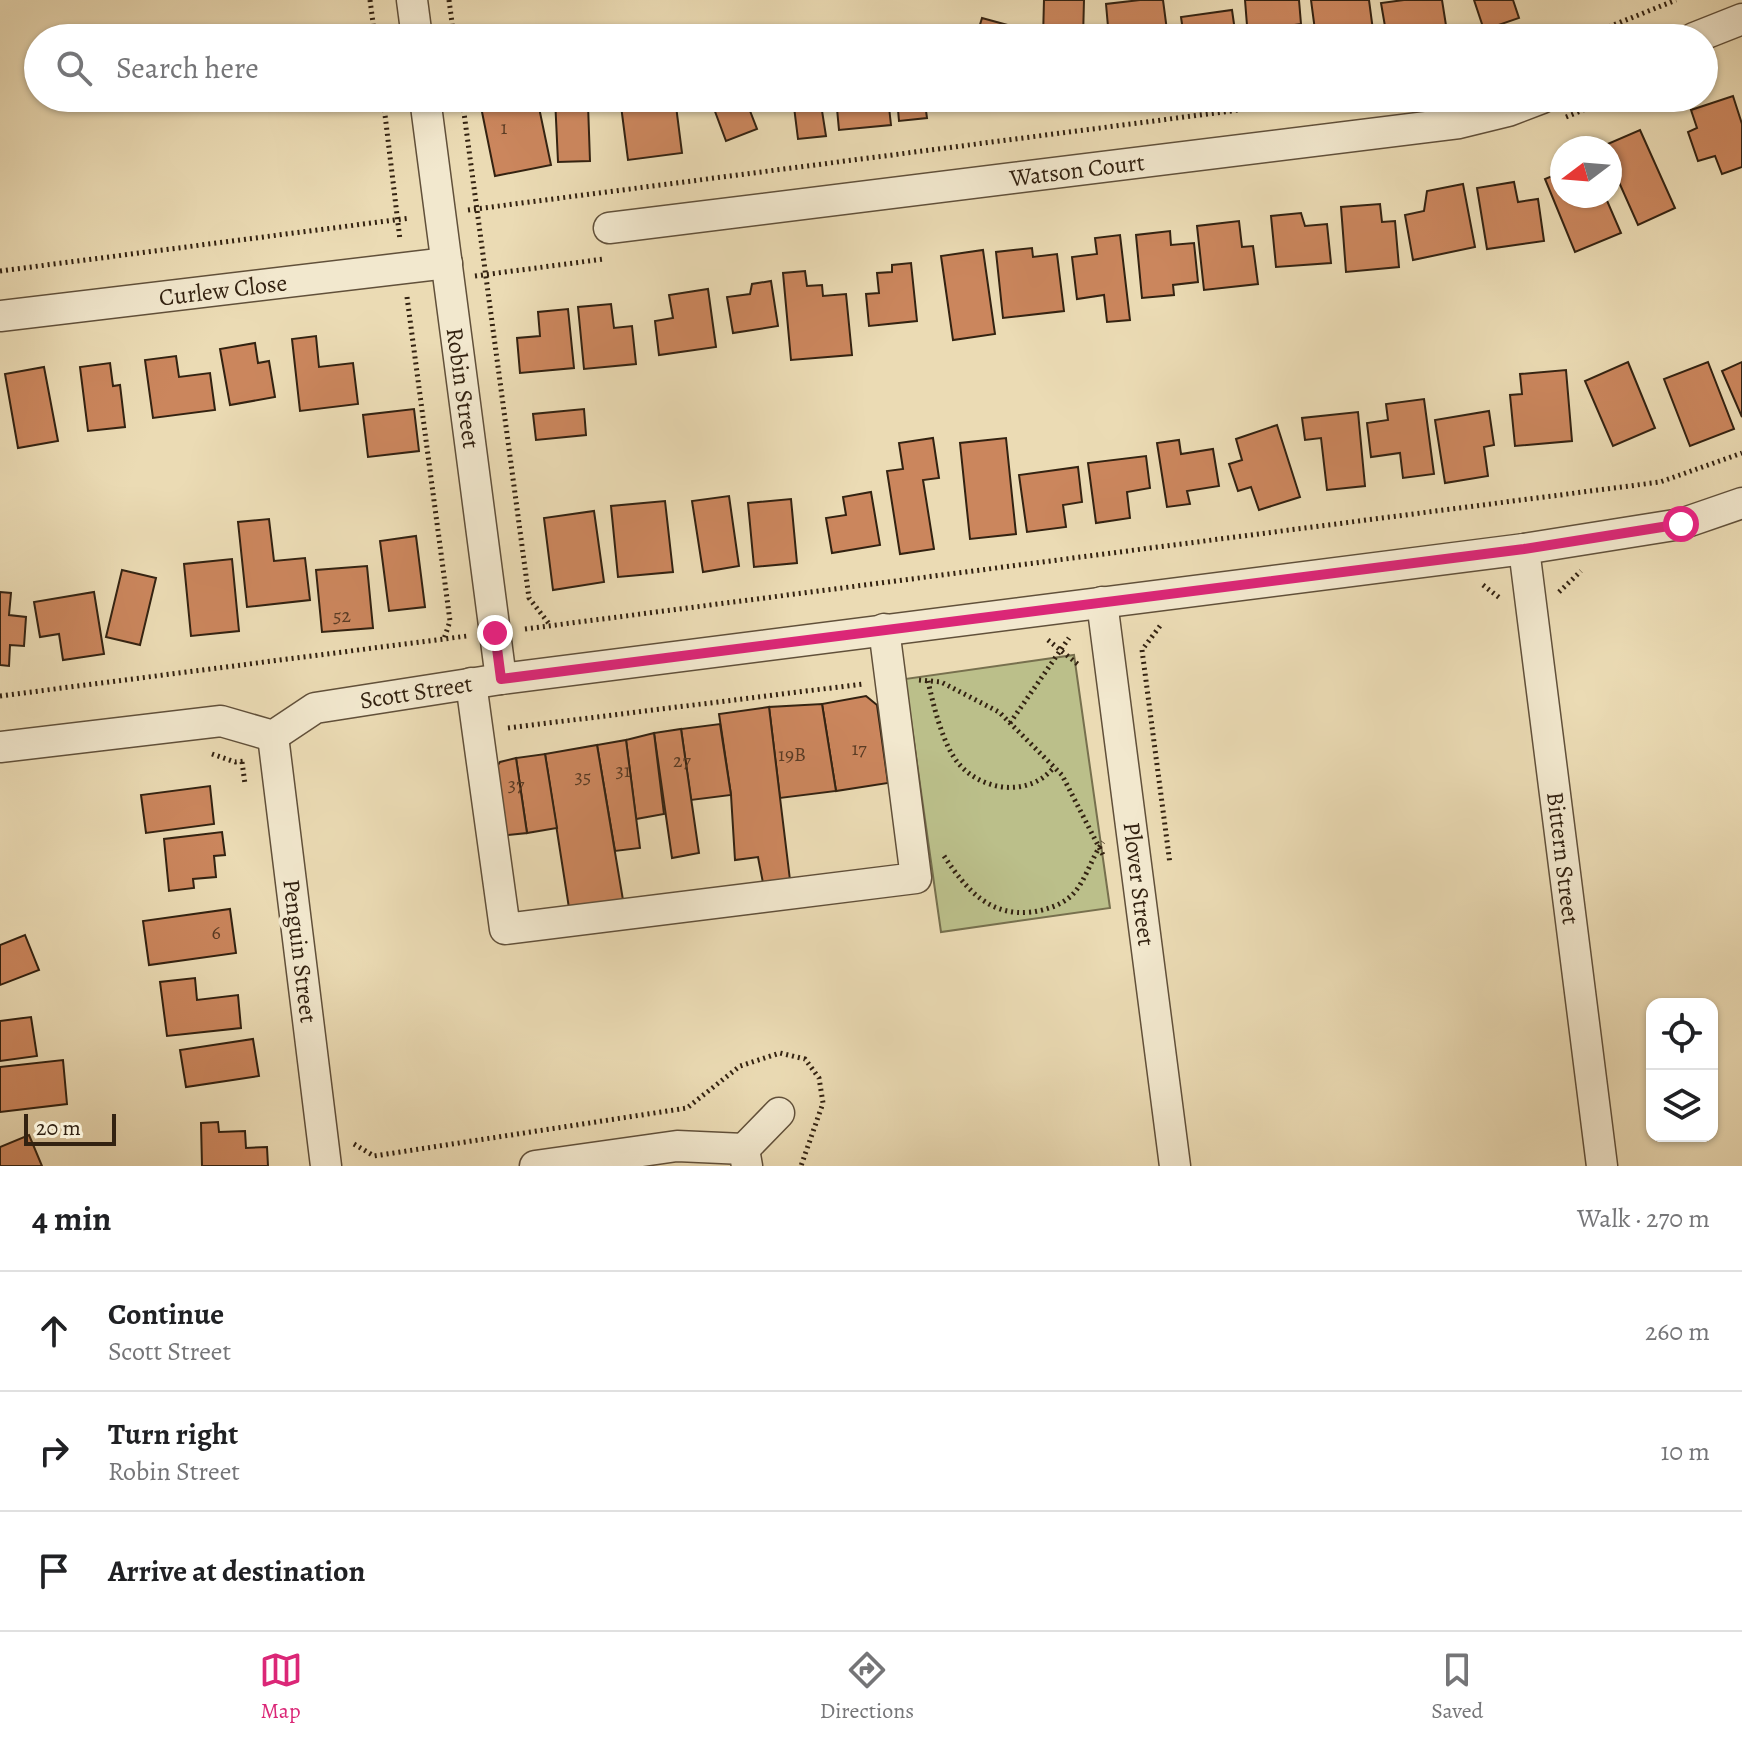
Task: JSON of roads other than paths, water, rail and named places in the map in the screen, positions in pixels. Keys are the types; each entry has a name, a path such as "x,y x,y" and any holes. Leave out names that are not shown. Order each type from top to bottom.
{"street":[{"path":"412,0 415,24"},
{"path":"1718,28 1742,19"},
{"name":"Robin Street","path":"427,112 501,679"},
{"name":"Watson Court","path":"609,228 1459,123 1504,112"},
{"name":"Curlew Close","path":"0,316 447,263"},
{"name":"Scott Street","path":"274,747 315,708 471,683 1102,602 1526,563 1681,524 1742,503"},
{"name":"Bittern Street","path":"1526,563 1602,1166"},
{"name":"Plover Street","path":"1102,602 1175,1166"},
{"path":"471,683 505,929 916,878 884,629"},
{"path":"0,747 221,721 274,747"},
{"name":"Penguin Street","path":"274,747 326,1166"},
{"path":"535,1166 677,1146 746,1157 779,1113"}]}
